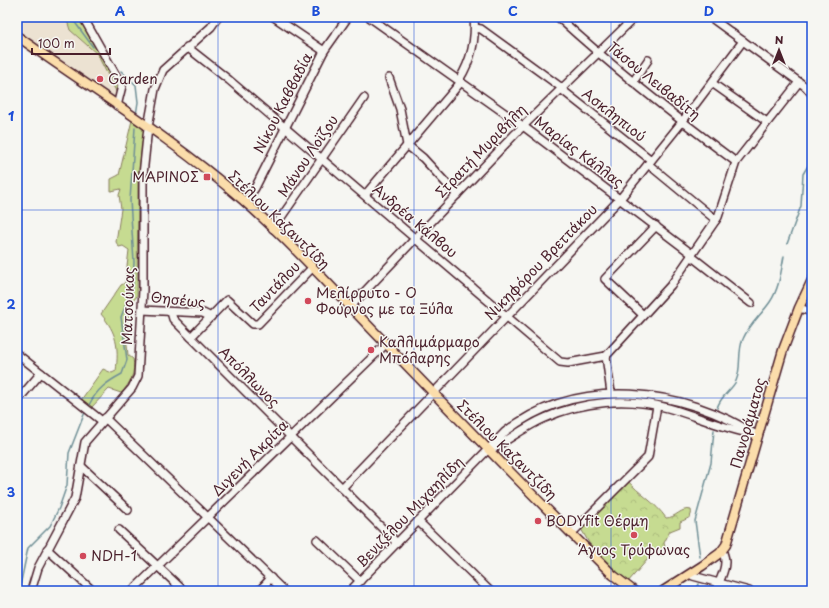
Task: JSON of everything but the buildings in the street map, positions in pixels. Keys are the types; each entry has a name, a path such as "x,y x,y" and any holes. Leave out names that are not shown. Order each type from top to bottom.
{"main road":[{"name":"Στέλιου Καζαντζίδη","path":"17,36 148,127 216,178 245,202 312,268 488,451 613,575 634,591"},
{"name":"Πανοράματος","path":"663,591 722,551 730,535 783,350 799,308 812,280"},
{"name":"Πανοράματος","path":"674,591 694,576 702,566"},
{"name":"Στέλιου Καζαντζίδη","path":"613,575 624,591"}],"street":[{"path":"83,17 122,86 117,106"},
{"name":"Ματσούκας","path":"31,591 38,568 47,549 74,501 86,442 137,380 142,310 142,193 148,127 159,75 165,67 211,26 218,17"},
{"path":"274,17 324,51"},
{"name":"Νίκου Καββαδία","path":"245,202 254,188 324,51 348,17"},
{"name":"Μαρίας Κάλλας","path":"369,17 523,126 656,226 751,303"},
{"path":"364,195 460,81 471,53 475,28 474,17"},
{"name":"Τάσου Λειβαδίτη","path":"558,17 598,54 632,82 682,122 736,162"},
{"name":"Στρατή Μυριβήλη","path":"350,307 523,126 635,17"},
{"path":"710,17 799,82 812,94"},
{"name":"Ασκληπιού","path":"475,28 481,29 561,89 716,220"},
{"name":"Νικηφόρου Βρεττάκου","path":"342,488 620,199 682,122 743,41"},
{"name":"Ανδρέα Κάλβου","path":"187,47 285,128 560,362 568,363 606,356"},
{"path":"632,82 648,60"},
{"path":"389,78 400,109 407,145 423,158 457,194"},
{"path":"611,393 606,356 671,285 720,214 736,162 799,82"},
{"path":"712,83 767,122"},
{"name":"Μάνου Λοϊζου","path":"273,229 364,98"},
{"path":"643,314 605,279 656,226"},
{"name":"Ταντάλου","path":"210,317 228,300 253,324 256,324 312,268"},
{"path":"799,308 812,312"},
{"name":"Θησέως","path":"142,310 203,313 210,317"},
{"name":"Απόλλωνος","path":"171,312 173,319 397,543"},
{"path":"191,337 210,317"},
{"name":"Διγενή Ακρίτα","path":"132,591 386,344"},
{"path":"17,354 104,419 284,591"},
{"path":"17,402 41,373"},
{"name":"Βενιζέλου Μιχαηλίδη","path":"357,587 418,521 509,429 535,413 576,398 611,393 646,395 680,402 730,419 758,436"},
{"name":"Βενιζέλου Μιχαηλίδη","path":"488,451 524,428 565,410 589,404 613,402 641,402 758,436"},
{"path":"572,533 648,457 657,406"},
{"path":"80,466 128,510"},
{"path":"418,521 490,591"},
{"path":"119,530 184,591"},
{"path":"317,540 357,587"},
{"path":"47,549 93,591"},
{"path":"716,591 726,560 722,551"},
{"path":"694,576 749,591"},
{"path":"259,591 271,578"}],"shaded area":[{"path":"24,17 66,17 70,30 97,54 116,89 118,95 116,99 17,33 17,24"}],"green space":[{"path":"66,17 81,17 120,87 118,95 97,54 70,30"},
{"path":"132,120 144,129 138,181 137,296 129,306 129,317 125,325 128,355 133,359 134,369 130,382 121,393 109,389 91,408 81,400 103,369 112,373 116,371 116,341 111,328 101,314 121,285 125,283 129,250 123,246 119,247 116,242 121,209 119,195 121,189 111,191 111,179 119,175"},
{"path":"627,480 657,507 666,518 670,518 687,509 691,510 691,515 680,522 680,527 670,531 664,543 666,551 662,556 655,551 627,583 589,543 580,527"}],"waterway":[{"path":"71,17 93,47"},
{"path":"121,71 136,85 138,102 136,115"},
{"path":"89,405 103,386 122,374 127,360 121,317 133,287 134,262 130,200 135,128"},
{"path":"787,244 801,206 803,174 812,159"},
{"path":"717,408 738,376 741,344 743,339 776,292 784,256"},
{"path":"19,591 28,548 50,526 59,508 67,485 69,453 85,412"},
{"path":"700,557 695,521 711,463 714,430"},
{"path":"695,591 699,584"}],"place":[{"name":"Garden","path":"100,79"},
{"name":"ΜΑΡΙΝΟΣ","path":"207,177"},
{"name":"Μελίρρυτο - Ο Φούρνος με τα Ξύλα","path":"308,301"},
{"name":"Καλλιμάρμαρο Μπόλαρης","path":"371,350"},
{"name":"BODYfit Θέρμη","path":"538,521"},
{"name":"Άγιος Τρύφωνας","path":"634,535"},
{"name":"NDH-1","path":"83,556"}]}
